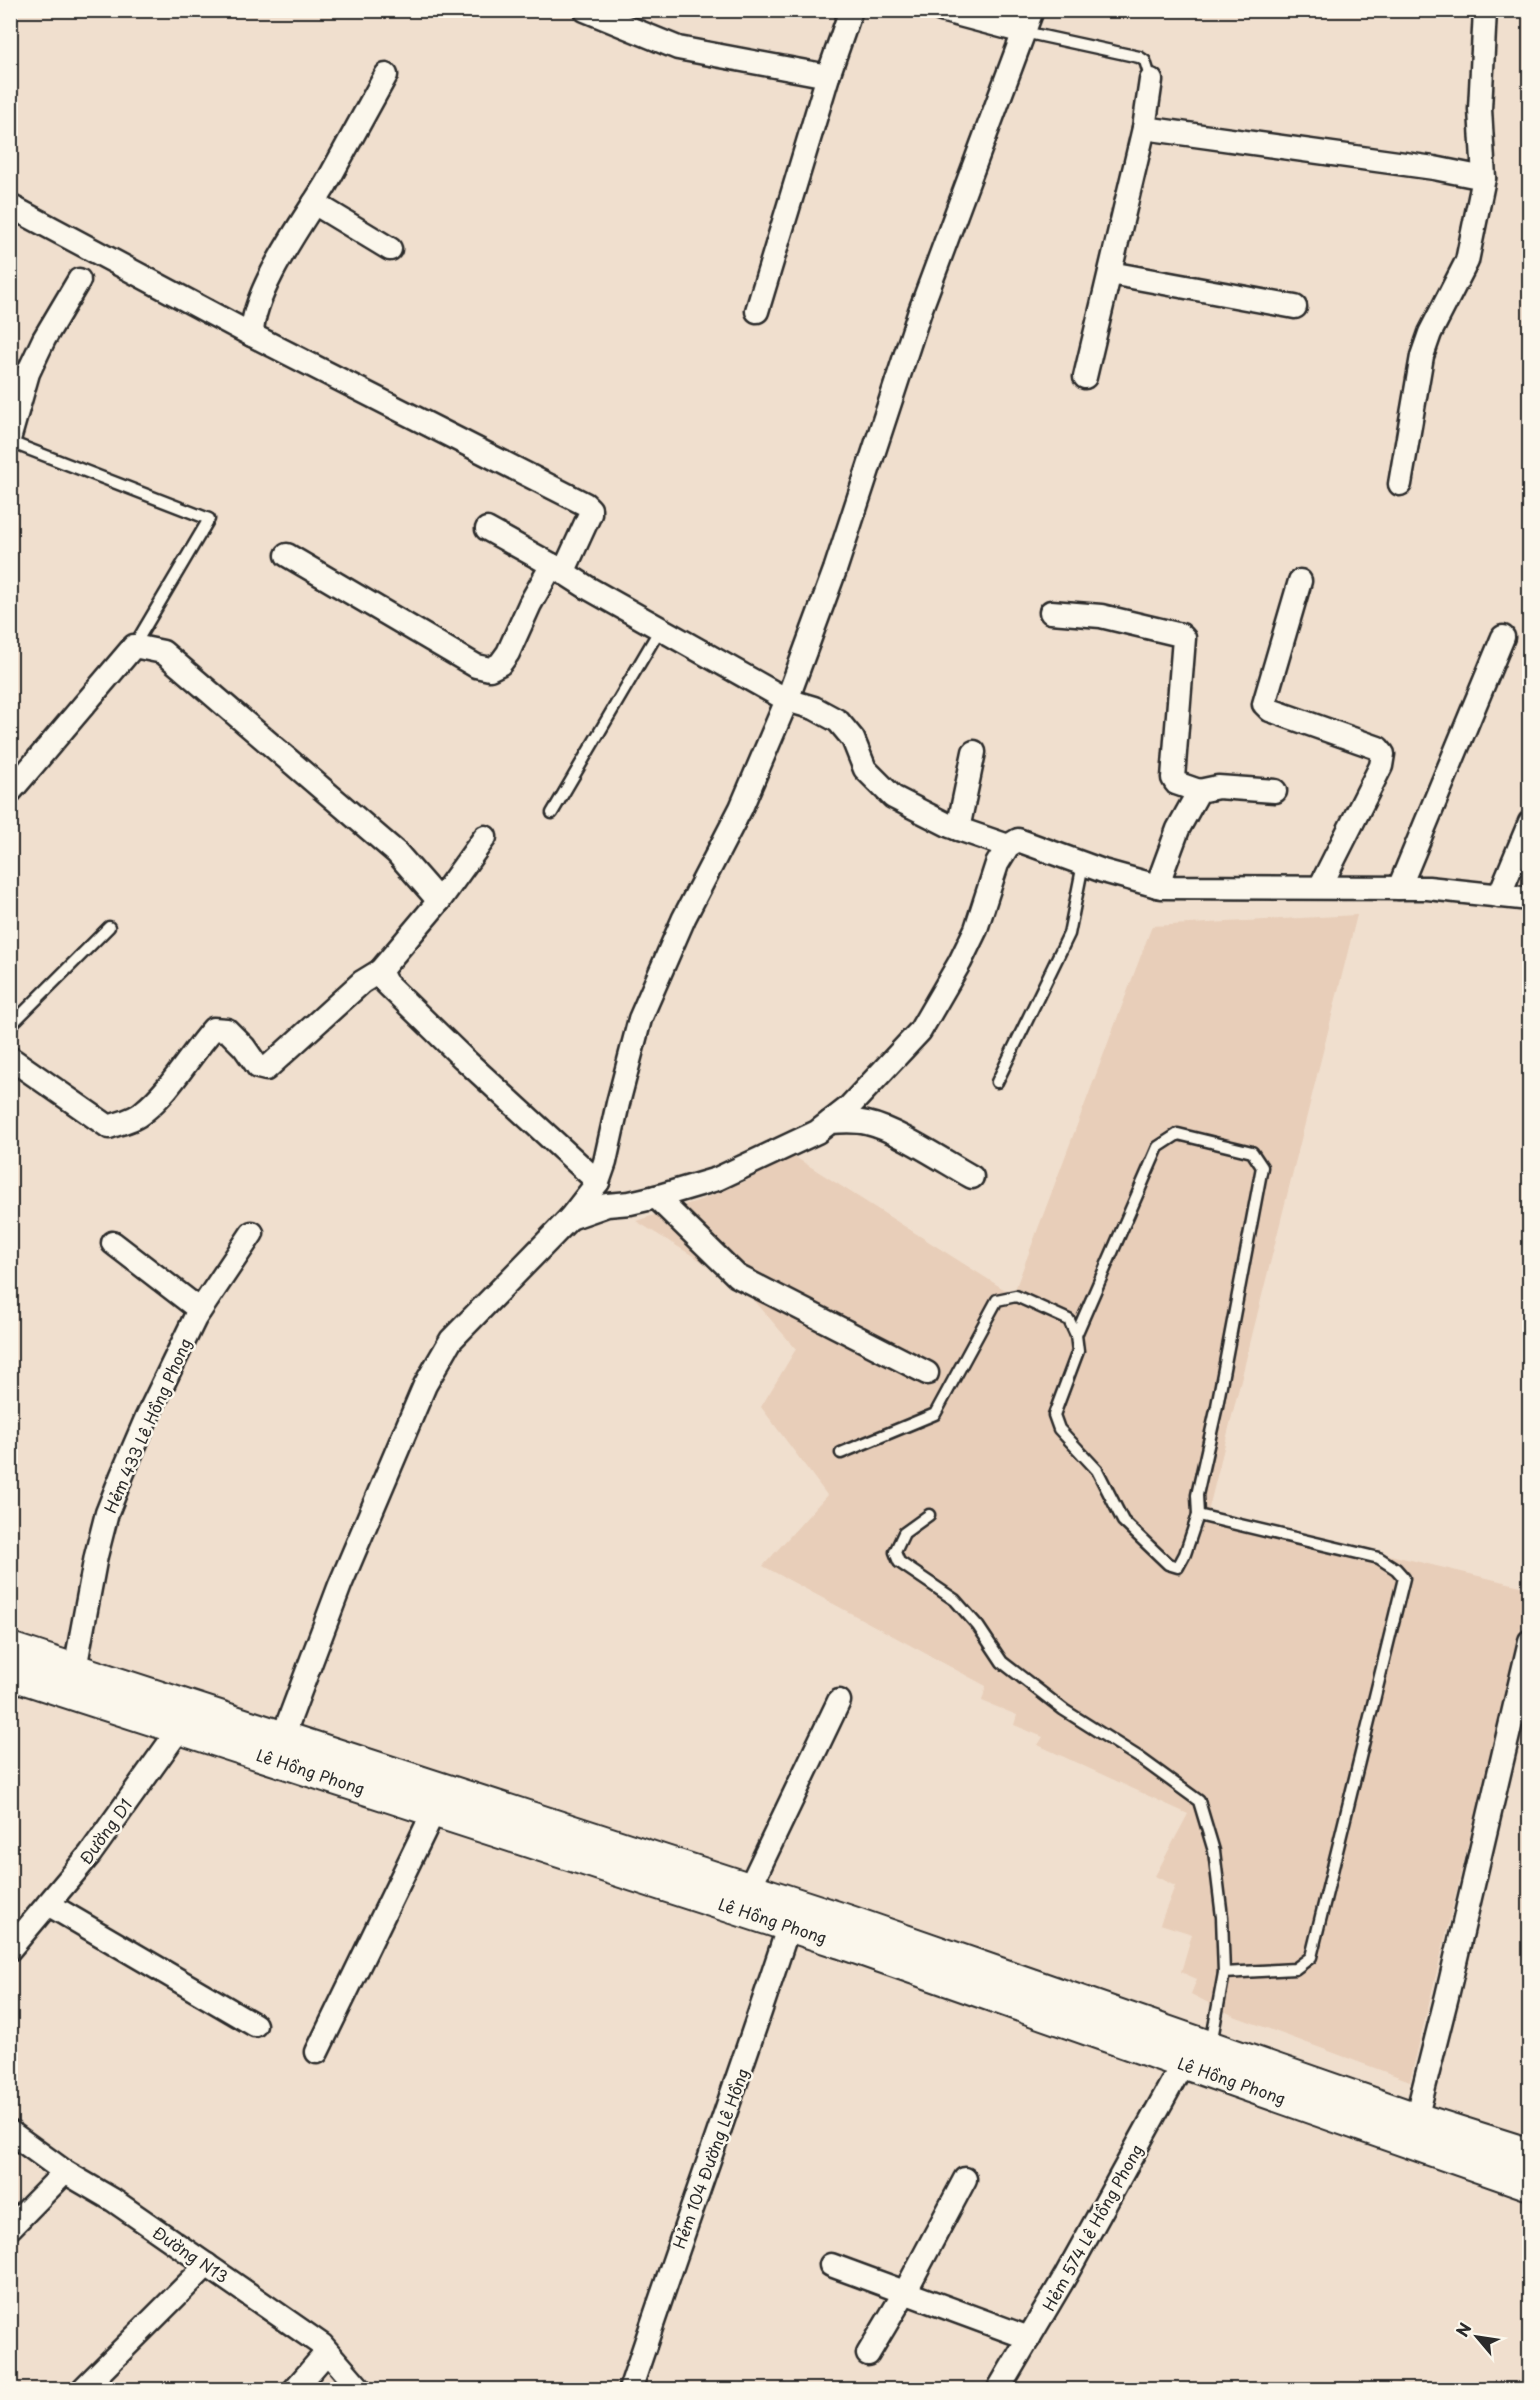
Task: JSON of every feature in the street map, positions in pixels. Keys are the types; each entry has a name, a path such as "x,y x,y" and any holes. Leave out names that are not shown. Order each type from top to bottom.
{"street":[{"path":"585,10 678,48 828,76"},
{"path":"757,311 828,76 851,10"},
{"path":"942,10 1024,32"},
{"path":"278,1748 340,1585 425,1385 452,1340 570,1218 598,1182 640,1019 684,918 741,808 787,700 835,570 920,312 1032,10"},
{"path":"1400,484 1422,356 1430,333 1467,261 1484,178 1480,109 1485,10"},
{"path":"252,335 252,320 275,267 386,75"},
{"path":"1085,377 1144,128 1151,80"},
{"path":"1144,128 1434,168 1484,178"},
{"path":"314,203 390,249"},
{"path":"10,206 252,335 585,504 590,509 590,514 557,569 530,604 508,653 500,664 490,669 476,666 287,555"},
{"path":"1110,273 1295,307"},
{"path":"10,436 28,373 44,339 79,280"},
{"path":"487,529 787,700 814,708 838,721 853,739 865,769 893,797 958,829 1008,846"},
{"path":"1300,581 1264,704 1270,710 1378,748 1383,754 1381,766 1320,887"},
{"path":"1051,612 1101,616 1181,635 1184,638 1173,778 1176,783 1199,791 1218,787 1275,791"},
{"path":"1399,888 1503,637"},
{"path":"10,792 134,646 163,652 397,853 439,901"},
{"path":"958,829 974,752"},
{"path":"1157,886 1178,829 1199,791"},
{"path":"1498,896 1530,822"},
{"path":"10,1058 80,1109 109,1127 142,1114 163,1092 213,1029 227,1030 244,1047 258,1067 266,1069 362,982 380,971 439,901 485,837"},
{"path":"570,1218 606,1205 630,1203 656,1197 717,1179 817,1132 848,1108 920,1030 960,962 976,929 997,864 1008,846 1018,840 1083,864 1157,886 1428,888 1530,899"},
{"path":"380,971 386,983 598,1182"},
{"path":"830,1122 851,1120 870,1124 888,1131 972,1177"},
{"path":"656,1197 737,1276 927,1373"},
{"name":"Hẻm 433 Lê Hồng Phong","path":"75,1670 88,1590 107,1513 146,1419 200,1310 252,1233"},
{"path":"113,1242 200,1310"},
{"path":"1416,2119 1530,1641"},
{"name":"Lê Hồng Phong","path":"10,1649 75,1670 187,1718"},
{"name":"Lê Hồng Phong","path":"10,1673 187,1718 278,1748 749,1889 793,1915 1183,2063 1530,2184"},
{"path":"749,1889 838,1701"},
{"name":"Đường D1","path":"10,1949 90,1854 187,1718"},
{"name":"Lê Hồng Phong","path":"278,1748 434,1810 793,1915 1210,2047 1416,2119 1530,2155"},
{"path":"317,2052 434,1810"},
{"path":"48,1904 255,2025"},
{"name":"Hẻm 104 Đường Lê Hồng","path":"630,2390 793,1915"},
{"name":"Hẻm 574 Lê Hồng Phong","path":"998,2390 1114,2189 1183,2063"},
{"name":"Đường N13","path":"10,2132 65,2172 112,2200 322,2345 360,2390"},
{"path":"10,2228 65,2172"},
{"path":"868,2354 905,2292 965,2179"},
{"path":"82,2390 207,2265"},
{"path":"831,2265 1029,2338"},
{"path":"294,2390 327,2352"}],"lane":[{"path":"1024,32 1139,57 1145,61 1151,80"},
{"path":"10,442 209,519 134,646"},
{"path":"552,813 660,629"},
{"path":"997,1082 1069,934 1083,864"},
{"path":"10,1026 108,927"},
{"path":"841,1453 936,1414 997,1300 1016,1296 1069,1320 1076,1335 1078,1351 1054,1414 1059,1429 1097,1470 1123,1521 1168,1564 1178,1567 1185,1554 1198,1515 1197,1495 1217,1406 1262,1167 1252,1152 1178,1134 1158,1147 1076,1335"},
{"path":"929,1515 904,1533 895,1552 899,1562 955,1600 978,1626 1002,1662 1064,1710 1140,1758 1199,1801 1214,1851 1222,1917 1224,1973 1210,2047"},
{"path":"1198,1515 1379,1558 1396,1569 1404,1578 1311,1957 1295,1969 1224,1973"}],"shaded area":[{"path":"1357,915 1208,1512 1529,1588 1529,1596 1410,2081 1234,2016 1191,1994 1197,1979 1181,1972 1192,1934 1160,1924 1175,1886 1155,1876 1188,1814 1038,1745 1043,1737 1014,1725 1017,1715 982,1701 986,1686 763,1566 827,1495 761,1407 796,1349 742,1286 636,1221 703,1199 748,1180 792,1155 1013,1295 1152,926"}]}
